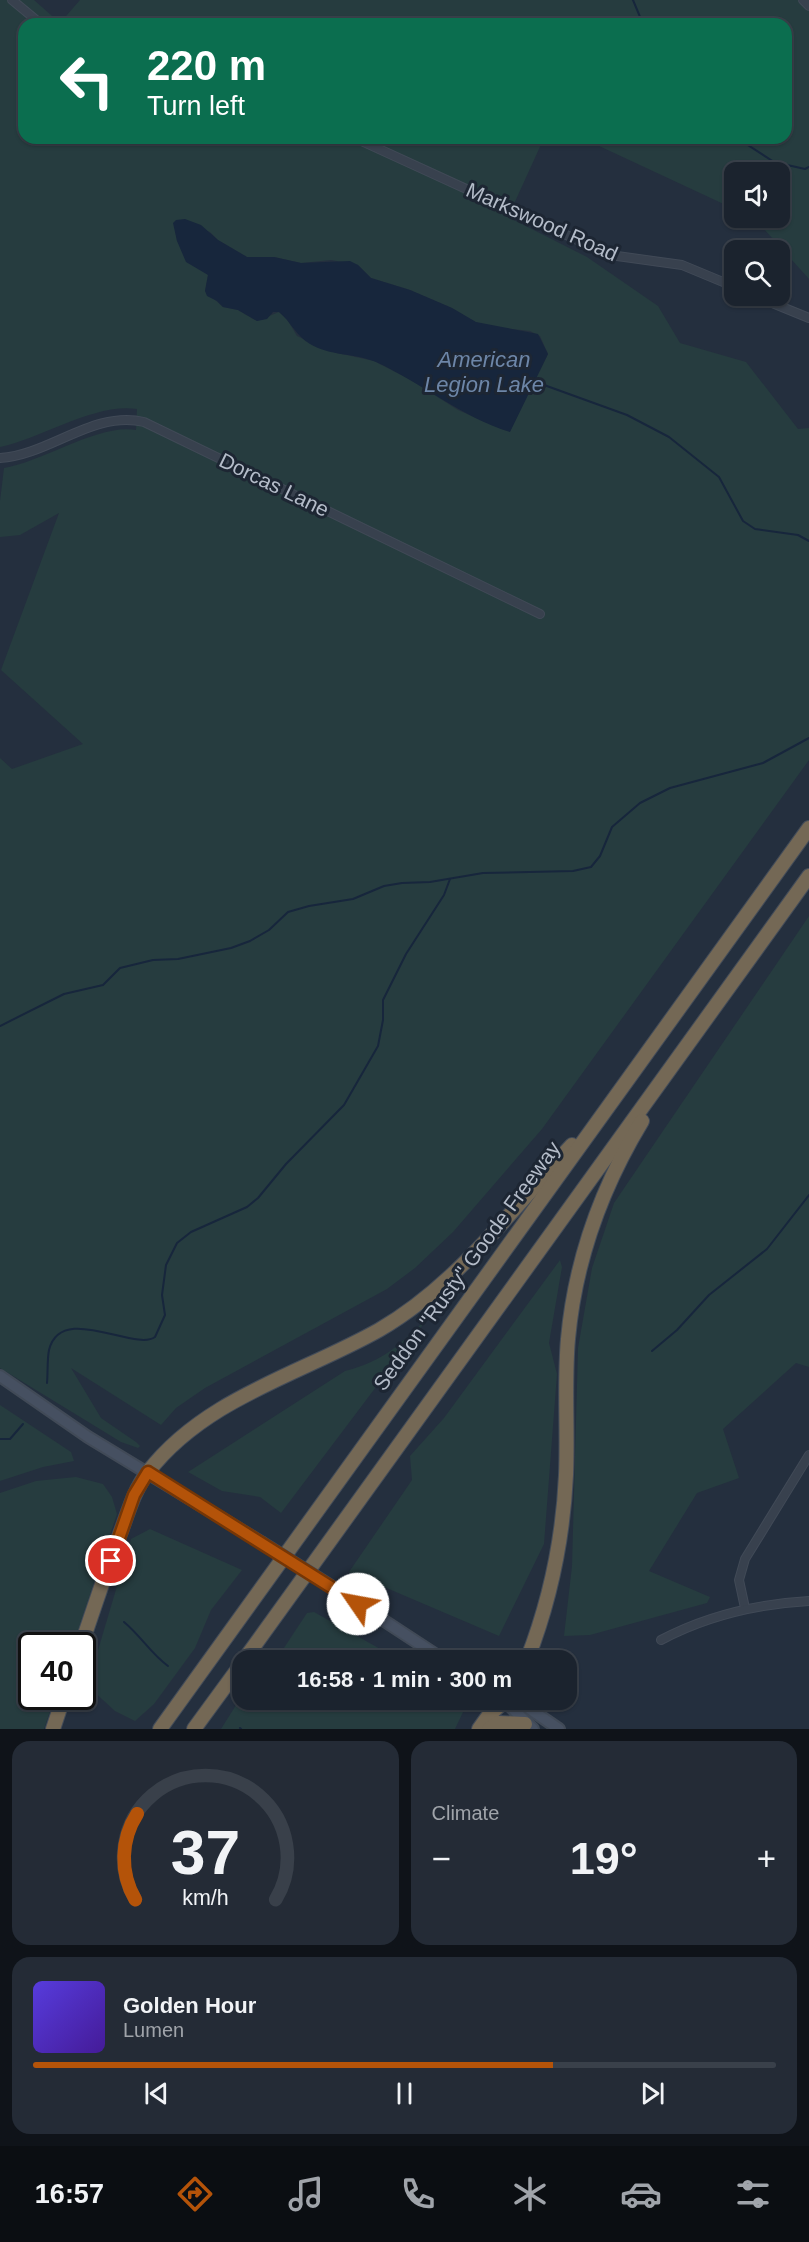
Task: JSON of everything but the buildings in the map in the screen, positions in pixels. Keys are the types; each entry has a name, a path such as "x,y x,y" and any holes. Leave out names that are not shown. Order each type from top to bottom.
{"highway":[{"name":"Seddon \"Rusty\" Goode Freeway","path":"160,1729 809,828"},
{"path":"251,1650 809,876"},
{"path":"530,1650 542,1616 562,1529 566,1474 568,1336 578,1274 592,1226 623,1152 701,1026"},
{"path":"86,1632 134,1495 148,1472 199,1425 228,1405 378,1330 414,1307 452,1275 495,1232 614,1099"},
{"path":"194,1729 232,1676"},
{"path":"53,1729 59,1710"},
{"path":"479,1729 494,1710"},
{"path":"489,1729 498,1723 529,1726"}],"street":[{"path":"12,0 34,18"},
{"path":"803,0 809,6"},
{"name":"Markswood Road","path":"368,144 610,255 682,266 724,283"},
{"path":"780,306 809,318"},
{"name":"Dorcas Lane","path":"0,458 24,453 107,421 129,418 144,422 540,614"},
{"path":"0,1377 88,1437 261,1542 429,1650"},
{"path":"745,1608 740,1580 746,1559 809,1455"},
{"path":"661,1640 690,1625 745,1608 809,1601"},
{"path":"514,1710 529,1726"},
{"path":"530,1710 559,1729"}],"green space":[{"path":"0,0 34,0 54,18 18,18 18,144 541,144 508,217 587,257 658,306 680,343 746,362 798,429 809,428 809,760 542,1129 453,1232 415,1268 387,1289 205,1388 176,1408 161,1425 71,1368 101,1418 136,1442 140,1446 138,1448 121,1442 0,1368 0,758 12,769 83,744 1,670 59,513 20,535 0,537 0,501 4,468 106,432 122,429 136,430 137,409 104,411 0,447","holes":["174,223 210,232 218,240 247,257 274,257 301,263 331,260 358,265 371,278 410,290 452,308 475,322 486,326 530,331 540,336 548,354 510,431 504,430 458,410 411,380 374,361 333,352 297,336 287,319 279,312 257,321 238,310 223,307 205,291 208,275 177,241"]},
{"path":"80,0 809,0 809,279 790,258 790,240 774,240 763,228 790,228 790,162 724,162 724,204 595,144 792,144 792,18 64,18"},
{"path":"809,916 809,1367 796,1363 723,1429 739,1478 697,1493 649,1571 710,1597 707,1603 590,1635 564,1636 572,1566 578,1348 592,1268 614,1203"},
{"path":"560,1260 562,1267 549,1343 557,1374 544,1544 499,1636 349,1572 412,1480 410,1456 444,1418"},
{"path":"428,1318 281,1513 260,1497 222,1491 188,1472 345,1371 381,1357"},
{"path":"0,1405 71,1452 74,1461 43,1467 0,1481"},
{"path":"76,1477 103,1484 112,1497 117,1514 77,1632 18,1632 18,1710 51,1710 44,1729 0,1729 0,1493 36,1481"},
{"path":"150,1529 242,1570 211,1610 195,1648 154,1704 135,1721 115,1711 96,1694 96,1657 131,1539"},
{"path":"314,1612 382,1650 283,1650 307,1613"},
{"path":"233,1710 464,1710 455,1729 221,1729"}],"water":[{"name":"American Legion Lake","path":"185,219 201,225 218,240 247,257 274,257 301,263 350,261 358,265 371,278 410,290 452,308 476,322 538,334 548,354 510,432 475,418 376,362 317,348 301,337 279,312 273,312 267,319 257,321 238,310 223,307 207,296 205,291 208,275 186,262 177,241 173,223 176,220"}],"waterway":[{"path":"633,0 640,18"},
{"path":"746,144 774,162 805,169 809,167"},
{"path":"533,381 627,415 669,437 719,477 743,521 755,529 798,535 809,541"},
{"path":"0,1026 64,994 103,985 120,968 153,960 178,959 231,948 250,941 269,930 288,912 309,906 353,899 384,886 402,883 430,882 483,873 573,871 591,867 600,856 612,827 640,803 670,788 763,763 809,738"},
{"path":"47,1383 49,1350 56,1336 68,1330 99,1331 132,1339 145,1340 155,1337 165,1315 162,1295 166,1265 177,1243 191,1232 247,1207 258,1198 286,1164 344,1105 378,1046 383,1020 383,1000 406,954 444,895 450,879"},
{"path":"652,1351 677,1330 709,1295 767,1249 809,1195"},
{"path":"0,1439 10,1439 23,1424"},
{"path":"124,1622 168,1666"}],"route":[{"path":"111,1561 134,1495 148,1472 358,1604"}]}
